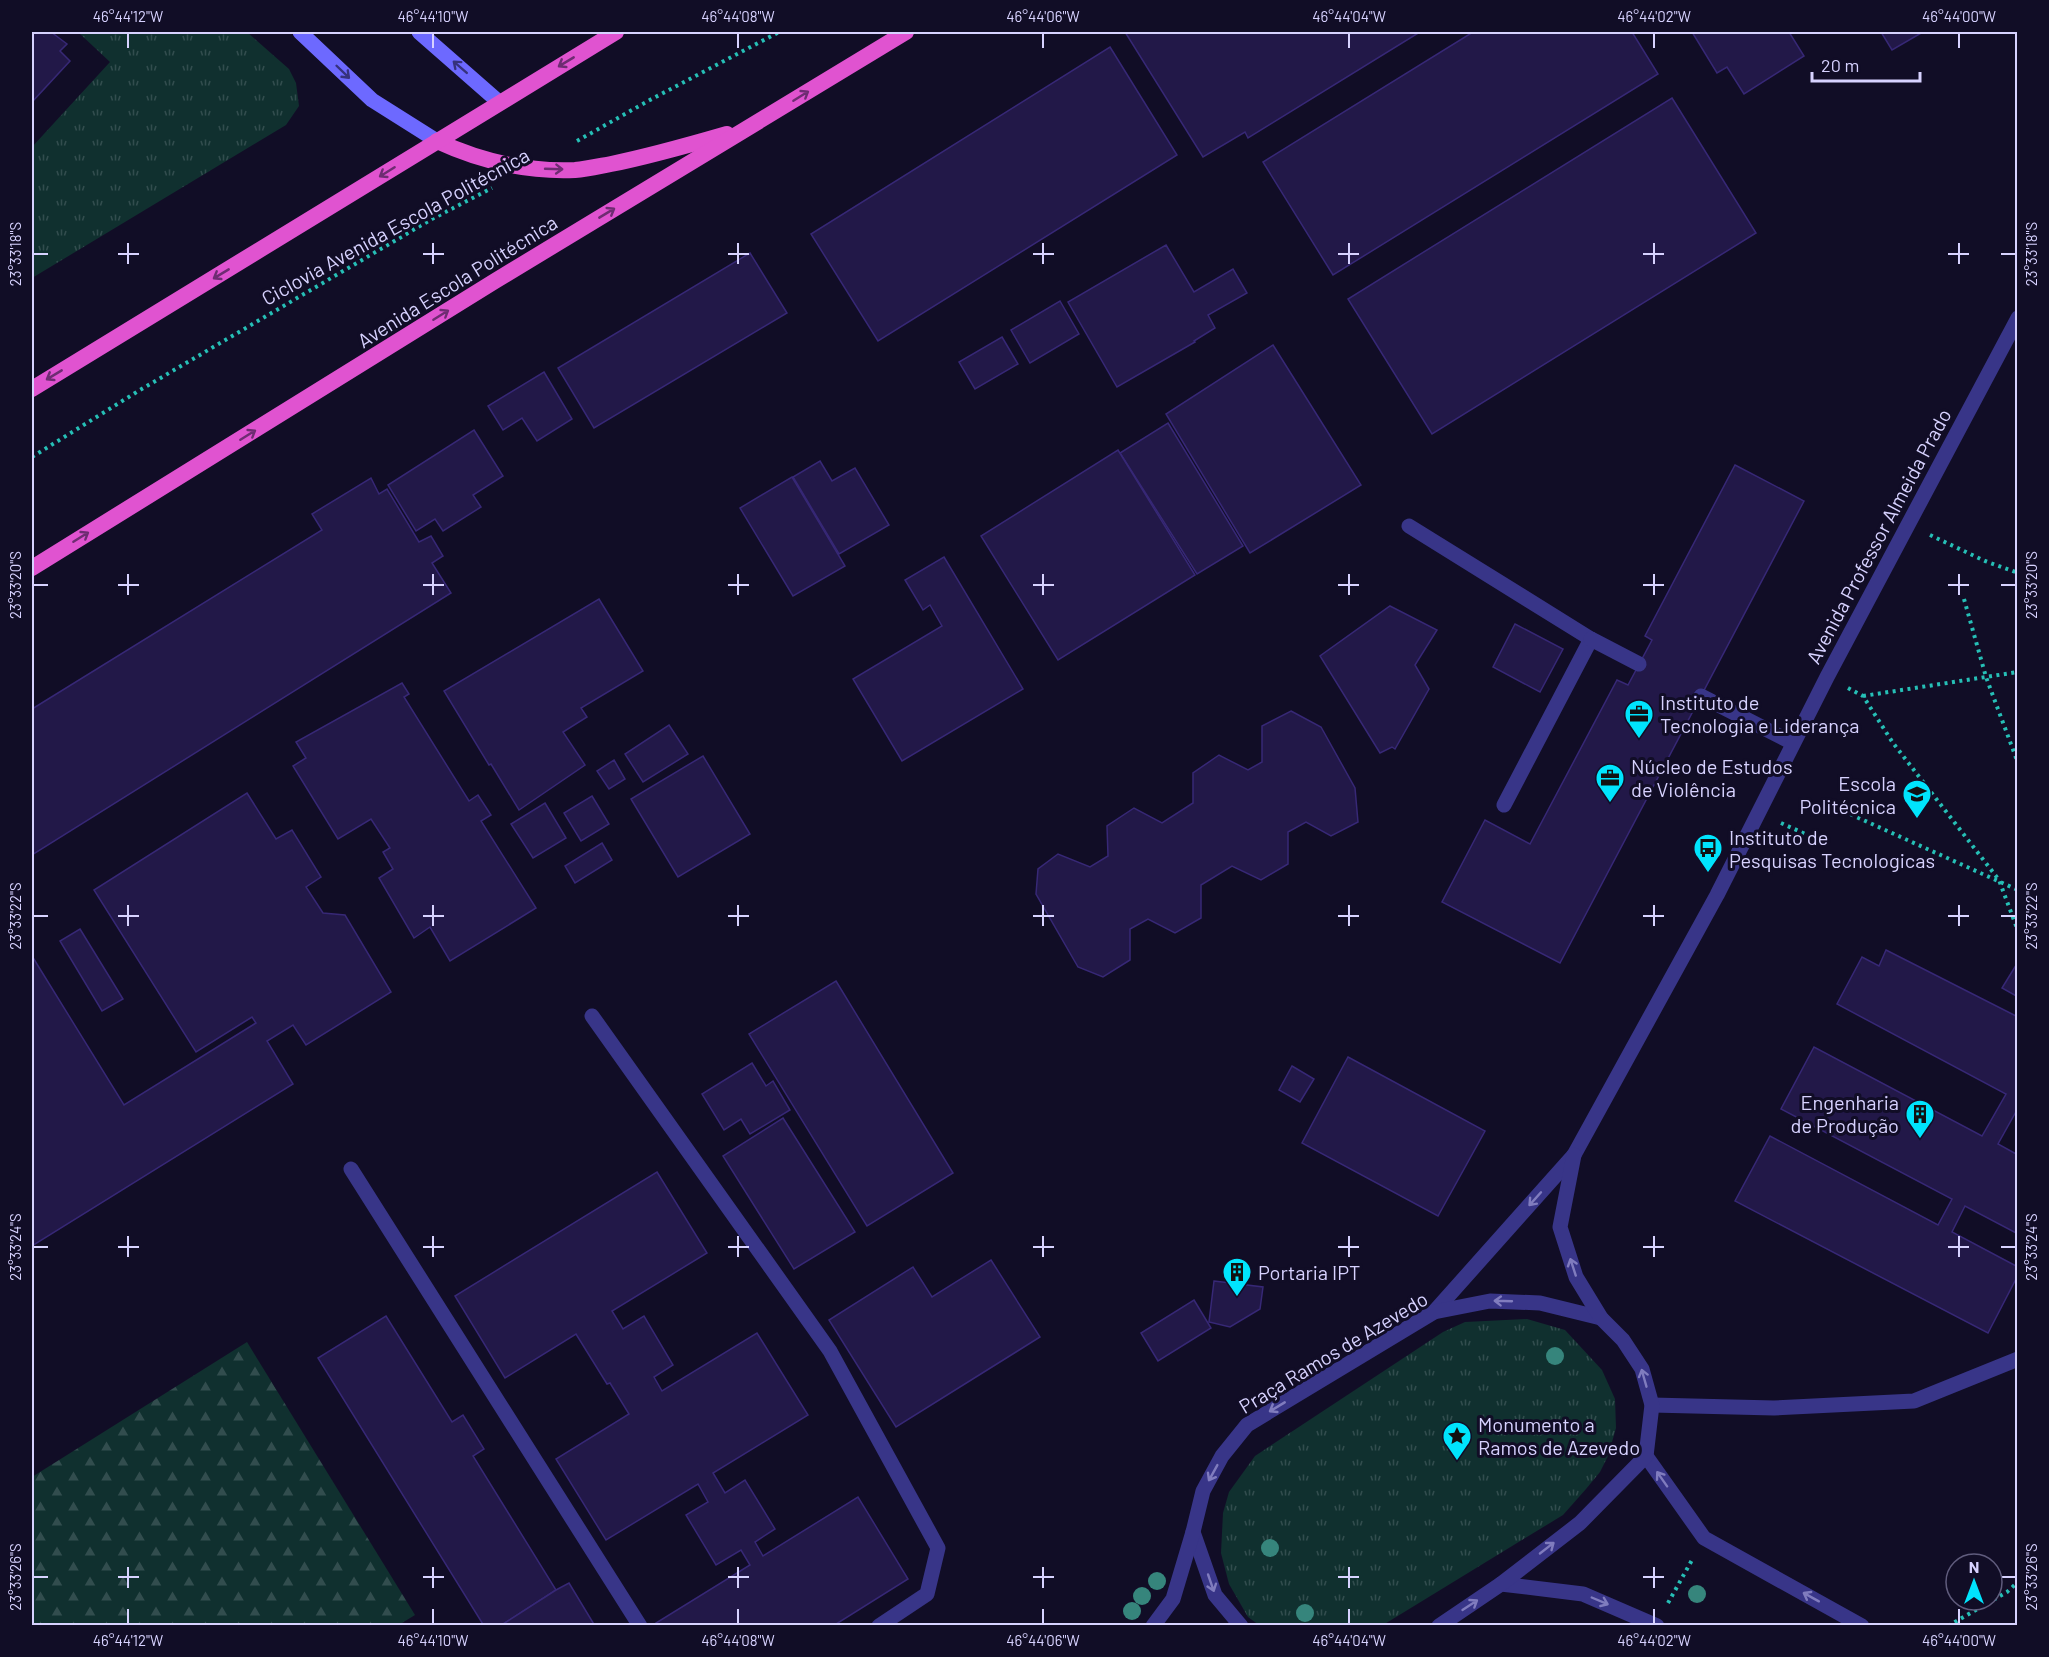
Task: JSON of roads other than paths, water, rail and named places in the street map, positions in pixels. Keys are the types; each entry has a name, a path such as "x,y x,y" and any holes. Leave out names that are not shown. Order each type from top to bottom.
{"highway":[{"path":"32,389 616,32"},
{"name":"Avenida Escola Politécnica","path":"32,568 495,281 906,32"},
{"path":"437,141 499,163 530,168 576,170 639,159 751,126"}],"main road":[{"path":"300,32 372,100 437,141"},
{"path":"419,32 500,103"}],"street":[{"name":"Avenida Professor Almeida Prado","path":"1434,1312 1574,1155 1717,895 1793,743 2018,318"},
{"path":"1409,526 1592,639 1639,664"},
{"path":"1504,805 1592,639"},
{"path":"1701,696 1793,743"},
{"path":"592,1016 830,1351 938,1548 927,1594 879,1626"},
{"name":"Avenida Professor Almeida Prado","path":"1574,1155 1560,1227 1576,1277 1601,1318"},
{"path":"351,1169 640,1626"},
{"name":"Praça Ramos de Azevedo","path":"1193,1532 1203,1491 1222,1456 1247,1425 1434,1312 1490,1301 1530,1302 1601,1318"},
{"path":"1439,1626 1501,1584 1580,1522 1646,1456 1652,1405 1642,1369 1623,1340 1601,1318"},
{"path":"1652,1405 1774,1408 1914,1401 2018,1359"},
{"path":"1646,1456 1704,1538 1862,1626"},
{"path":"1153,1626 1173,1599 1193,1532"},
{"path":"1193,1532 1215,1595 1241,1626"},
{"path":"1501,1584 1583,1594 1656,1625"}],"place":[{"name":"Instituto de Tecnologia e Liderança","path":"1639,740"},
{"name":"Núcleo de Estudos de Violência","path":"1610,804"},
{"name":"Escola Politécnica","path":"1917,820"},
{"name":"Instituto de Pesquisas Tecnologicas","path":"1708,874"},
{"name":"Engenharia de Produção","path":"1920,1140"},
{"name":"Portaria IPT","path":"1237,1298"},
{"name":"Monumento a Ramos de Azevedo","path":"1457,1462"}]}
